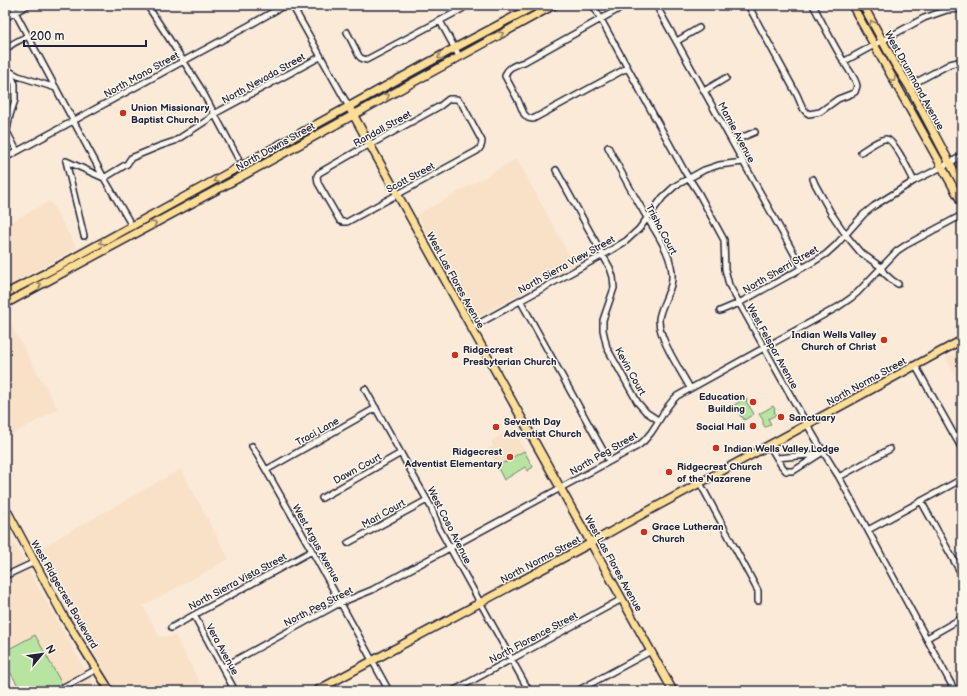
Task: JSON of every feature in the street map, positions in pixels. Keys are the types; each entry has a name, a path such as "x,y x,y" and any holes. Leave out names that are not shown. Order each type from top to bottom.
{"main road":[{"name":"North Downs Street","path":"5,294 536,5"},
{"name":"North Downs Street","path":"5,304 554,5"},
{"name":"West Drummond Avenue","path":"852,5 942,168"},
{"name":"West Drummond Avenue","path":"863,5 909,86 962,186"},
{"name":"West Las Flores Avenue","path":"349,107 673,691"},
{"path":"942,168 962,203"},
{"name":"North Norma Street","path":"316,691 591,543 962,340"},
{"name":"West Ridgecrest Boulevard","path":"5,507 64,617 110,691"}],"street":[{"path":"12,5 104,178 132,226"},
{"path":"5,18 28,5"},
{"path":"155,5 148,7 200,87 238,158"},
{"name":"North Mono Street","path":"5,158 74,122 285,5"},
{"name":"West Las Flores Avenue","path":"292,5 349,107"},
{"path":"347,32 359,56 366,60 467,5"},
{"name":"West Felspar Avenue","path":"593,5 724,240 726,275 729,285 793,401 808,424 822,453 839,477 955,691"},
{"path":"626,5 524,62 512,66 507,70 505,76 524,114 528,118 533,119 627,68"},
{"name":"Mamie Avenue","path":"656,5 802,268"},
{"path":"748,5 786,74 804,111 811,114 820,112 838,99 851,94 856,89 857,85 813,5"},
{"path":"843,62 924,18 947,10 962,8"},
{"path":"440,21 460,56"},
{"path":"677,41 699,28"},
{"path":"5,53 12,44 28,36"},
{"name":"North Nevada Street","path":"104,178 127,164 132,158 175,141 209,120 214,114 320,57"},
{"path":"5,61 7,70 15,84 14,100 6,131 17,151"},
{"path":"909,86 950,64 962,61"},
{"path":"7,70 18,76 56,88"},
{"path":"704,90 726,78"},
{"name":"Randall Street","path":"343,222 338,218 318,183 317,176 319,173 440,106 449,99 457,99"},
{"name":"Scott Street","path":"343,222 347,222 480,149 482,144 479,134 462,104 457,99"},
{"path":"733,142 755,132"},
{"path":"861,152 876,142 885,138 888,139 895,146 914,181"},
{"name":"Trisha Court","path":"608,148 647,219 664,246 669,258 672,275 669,292 661,310 659,319 660,328 666,346 690,388"},
{"name":"North Sherri Street","path":"720,311 739,303 826,254 846,235 864,214 874,206 914,181 942,168 962,156"},
{"path":"84,236 66,161 104,178"},
{"name":"North Sierra View Street","path":"471,328 626,241 639,230 663,197 674,186 704,170 719,165 743,162"},
{"name":"Kevin Court","path":"556,170 610,268 614,288 603,320 603,330 607,348 638,403 646,412 658,420"},
{"path":"813,179 831,213 846,235 860,252 881,267 884,273 898,284"},
{"name":"North Peg Street","path":"223,667 340,603 372,590 632,449 652,432 671,401 678,396 826,314 851,298 892,255 901,248 962,216"},
{"path":"520,300 609,461"},
{"path":"915,365 962,450"},
{"name":"West Coso Avenue","path":"365,389 431,507 439,528 529,691"},
{"name":"Traci Lane","path":"266,470 376,408"},
{"path":"769,445 786,471 792,471 800,468 822,453"},
{"name":"West Argus Avenue","path":"252,446 312,551 388,691"},
{"path":"839,477 890,449"},
{"name":"Dawn Court","path":"322,498 401,453"},
{"path":"777,458 822,453"},
{"path":"868,530 962,479"},
{"path":"700,483 758,591 758,601"},
{"name":"Mari Court","path":"348,543 427,500"},
{"path":"921,501 962,575"},
{"name":"North Sierra Vista Street","path":"171,628 312,551"},
{"path":"5,576 35,562"},
{"name":"North Florence Street","path":"452,691 622,599"},
{"name":"Vera Avenue","path":"194,615 235,691"},
{"path":"927,638 962,618"},
{"path":"577,691 651,651"},
{"path":"56,691 97,669"}],"shaded area":[{"path":"517,159 574,264 480,316 473,317 417,215"},
{"path":"50,201 77,248 5,288 5,225"},
{"path":"5,315 58,409 5,438"},
{"path":"962,349 962,387 946,358"},
{"name":"Ridgecrest Adventist Elementary","path":"513,428 534,467 526,472 524,468 504,480 487,449 493,446 492,440"},
{"path":"181,469 229,559 143,606 160,637 175,636 205,691 115,691 37,550"},
{"path":"5,526 97,691 31,691 5,644"}],"green space":[{"path":"746,398 746,401 754,414 744,420 734,405"},
{"path":"773,406 776,415 768,419 771,424 765,427 759,414"},
{"path":"524,451 533,467 527,471 525,467 504,480 497,466 505,462 506,463 506,461"},
{"path":"35,635 63,686 53,691 21,691 5,663 5,646 7,650"}],"place":[{"name":"Union Missionary Baptist Church","path":"123,113"},
{"name":"Indian Wells Valley Church of Christ","path":"884,340"},
{"name":"Ridgecrest Presbyterian Church","path":"455,355"},
{"name":"Education Building","path":"753,402"},
{"name":"Sanctuary","path":"781,417"},
{"name":"Social Hall","path":"753,426"},
{"name":"Seventh Day Adventist Church","path":"496,427"},
{"name":"Indian Wells Valley Lodge","path":"716,448"},
{"name":"Ridgecrest Adventist Elementary","path":"510,457"},
{"name":"Ridgecrest Church of the Nazarene","path":"669,472"},
{"name":"Grace Lutheran Church","path":"644,532"}]}
